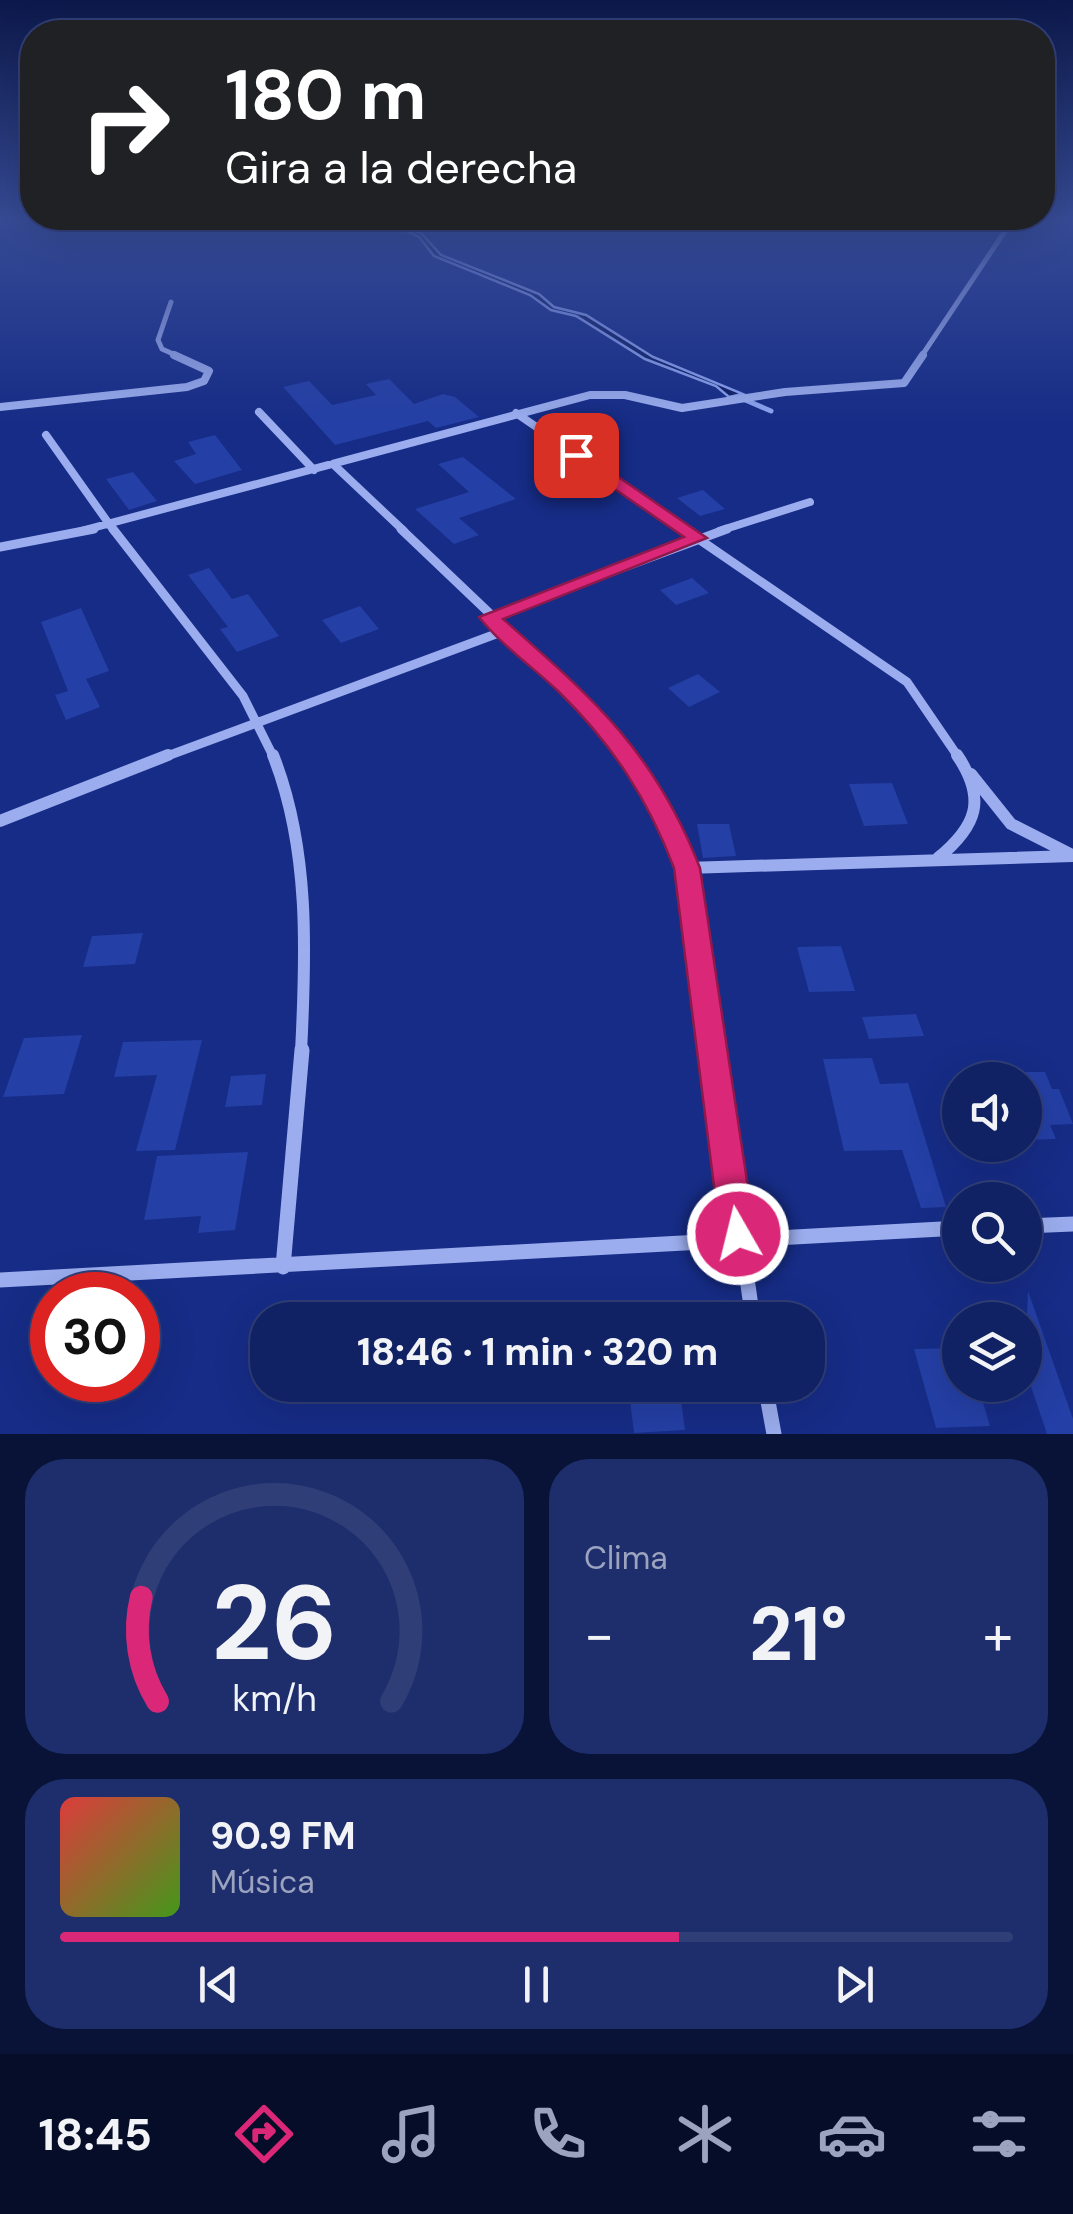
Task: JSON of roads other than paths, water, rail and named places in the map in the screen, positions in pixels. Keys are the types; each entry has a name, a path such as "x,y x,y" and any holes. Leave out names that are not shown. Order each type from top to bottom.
{"street":[{"path":"0,546 108,526 516,414 607,393 670,407 724,405 761,397 904,383 966,289"},
{"path":"0,407 186,387 204,381 209,371 162,349 158,340 172,302"},
{"path":"259,412 314,470"},
{"path":"516,414 906,682 1010,824 1073,856"},
{"path":"46,436 108,526 258,720 291,805 303,909 300,1031 283,1267"},
{"path":"333,464 489,617 569,689 634,762 665,810 687,868 750,1302"},
{"path":"489,617 698,538 810,502"},
{"path":"0,821 258,720 504,631"},
{"path":"938,858 964,837 972,824 976,808 970,772"},
{"path":"687,868 1073,856"},
{"path":"1042,1225 1073,1224"},
{"path":"0,1280 283,1267 738,1234 942,1228"},
{"path":"768,1402 774,1434"}],"waterway":[{"path":"743,399 771,411"}]}
